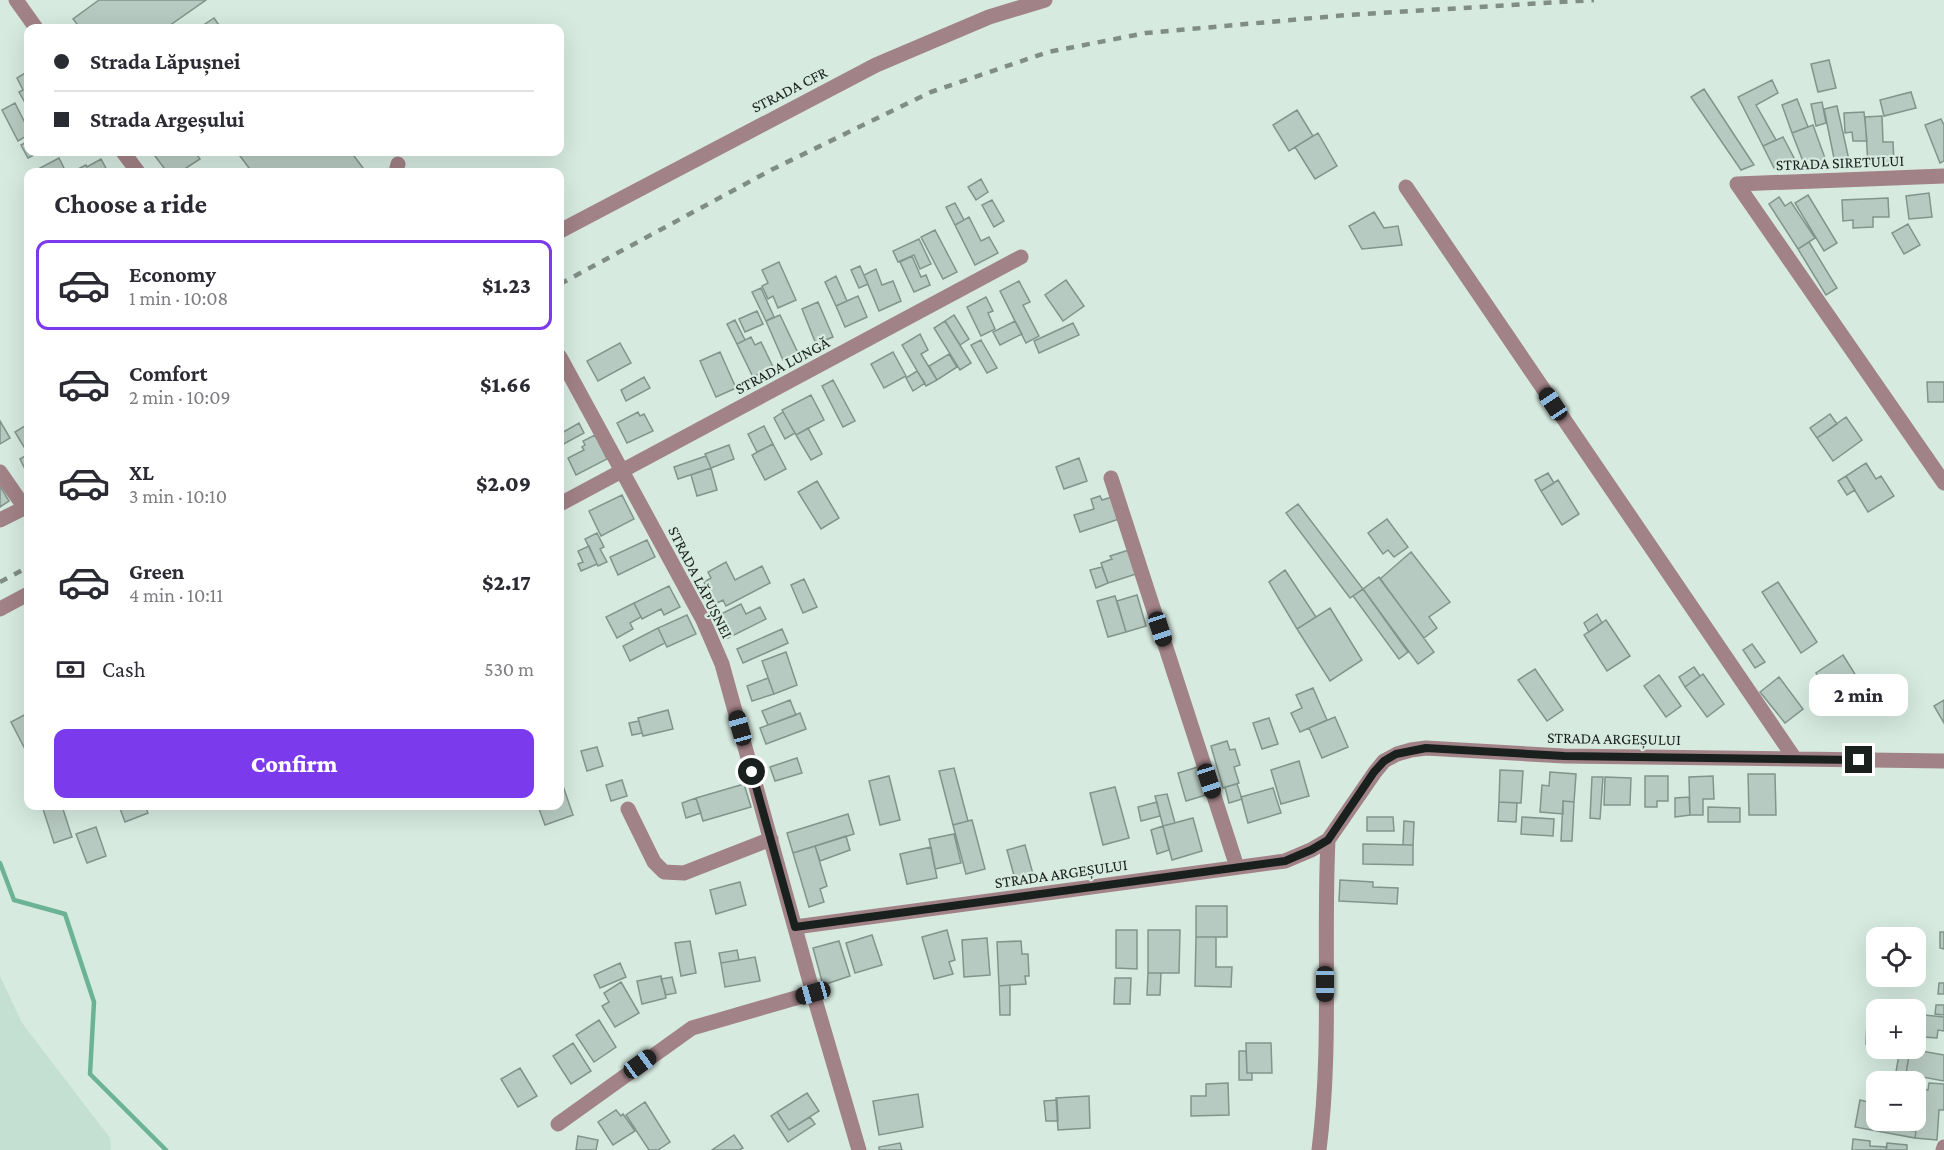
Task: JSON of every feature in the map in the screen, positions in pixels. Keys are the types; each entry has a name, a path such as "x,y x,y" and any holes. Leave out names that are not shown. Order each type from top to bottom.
{"street":[{"path":"16,0 33,24"},
{"name":"STRADA CFR","path":"564,229 876,65 989,17 1045,0"},
{"name":"STRADA SIRETULUI","path":"1944,176 1737,184 1944,483"},
{"path":"1406,187 1795,759"},
{"name":"STRADA LUNGĂ","path":"564,502 1021,257"},
{"name":"STRADA LĂPUȘNEI","path":"564,364 703,620 722,664 859,1150"},
{"path":"0,472 24,503"},
{"path":"1111,477 1237,867"},
{"path":"0,520 24,508"},
{"path":"0,609 24,596"},
{"name":"STRADA ARGEȘULUI","path":"795,927 1285,861 1328,840 1384,761 1396,754 1411,750 1426,748 1564,756 1944,761"},
{"path":"628,809 654,862 664,872 684,873 771,839"},
{"path":"1319,1150 1324,1113 1325,900 1328,840"},
{"path":"558,1124 692,1028 813,993"}],"shaded area":[{"path":"0,976 22,1023 110,1138 111,1150 0,1150"}],"building":[{"path":"99,0 206,0 172,24 77,24 73,19"},
{"path":"214,18 218,24 205,24"},
{"path":"1829,60 1836,88 1818,92 1811,64"},
{"path":"24,74 24,101 19,92 23,90 17,78"},
{"path":"1772,80 1778,93 1756,105 1776,140 1763,146 1738,97"},
{"path":"1704,89 1754,165 1741,170 1691,97"},
{"path":"1911,92 1916,108 1884,116 1880,100"},
{"path":"1797,99 1808,127 1792,133 1782,105"},
{"path":"1822,102 1826,123 1816,126 1811,104"},
{"path":"15,103 24,121 24,137 18,141 2,110"},
{"path":"1837,106 1849,160 1835,163 1824,109"},
{"path":"1297,110 1313,136 1289,151 1273,125"},
{"path":"1864,112 1867,141 1853,141 1852,132 1845,133 1844,113"},
{"path":"1882,116 1883,142 1893,142 1894,162 1868,164 1865,117"},
{"path":"1941,119 1944,125 1944,161 1940,163 1925,125"},
{"path":"1813,125 1826,161 1806,169 1792,133"},
{"path":"1318,133 1337,166 1315,179 1295,147"},
{"path":"1783,137 1794,158 1774,168 1763,146"},
{"path":"155,156 198,156 200,159 186,168 164,168"},
{"path":"240,156 354,156 363,168 249,168"},
{"path":"59,158 64,168 40,168"},
{"path":"101,159 106,168 80,168 86,165 87,167"},
{"path":"981,179 988,192 976,200 968,187"},
{"path":"1929,193 1932,217 1909,219 1906,196"},
{"path":"1808,195 1837,243 1824,251 1795,203"},
{"path":"1779,197 1785,206 1791,202 1815,238 1798,249 1769,204"},
{"path":"1888,198 1889,217 1873,217 1873,227 1853,228 1853,220 1843,221 1842,200"},
{"path":"992,200 1004,221 994,227 982,205"},
{"path":"955,203 964,220 955,225 946,207"},
{"path":"1374,212 1384,228 1398,226 1402,245 1362,249 1349,226"},
{"path":"969,217 981,241 989,237 998,253 975,265 955,225"},
{"path":"1908,224 1920,245 1904,254 1892,233"},
{"path":"935,230 957,272 943,279 921,237"},
{"path":"919,239 931,264 920,269 914,255 898,262 893,251"},
{"path":"1809,242 1837,288 1826,295 1798,249"},
{"path":"912,256 921,277 926,275 930,285 914,292 900,262"},
{"path":"779,262 796,300 778,308 773,296 768,299 762,286 768,283 762,270"},
{"path":"860,266 868,284 859,288 851,270"},
{"path":"876,269 882,285 893,281 901,301 879,311 864,275"},
{"path":"836,276 847,301 836,306 825,282"},
{"path":"1066,280 1084,306 1063,321 1045,295"},
{"path":"1019,281 1030,302 1023,305 1039,336 1026,343 1000,291"},
{"path":"761,288 774,317 766,321 752,292"},
{"path":"858,296 867,317 845,327 836,306"},
{"path":"986,297 993,311 988,313 995,329 981,336 967,307"},
{"path":"818,302 833,337 816,344 802,309"},
{"path":"757,311 763,324 745,332 739,319"},
{"path":"780,315 798,353 783,360 766,321"},
{"path":"954,315 969,339 960,345 945,321"},
{"path":"735,320 745,340 737,344 727,324"},
{"path":"945,321 971,363 960,370 934,328"},
{"path":"1015,321 1022,334 1000,345 993,332"},
{"path":"1073,323 1079,335 1039,353 1034,341"},
{"path":"920,334 928,350 921,354 937,380 926,386 902,345"},
{"path":"751,337 755,345 761,342 773,367 753,377 737,344"},
{"path":"981,340 997,368 987,373 971,345"},
{"path":"620,343 631,363 598,381 587,361"},
{"path":"720,352 736,388 716,397 700,361"},
{"path":"893,352 906,376 884,388 871,364"},
{"path":"949,354 957,367 937,380 929,366"},
{"path":"917,371 925,383 913,391 906,378"},
{"path":"644,377 650,388 626,401 621,390"},
{"path":"833,380 855,421 843,427 822,386"},
{"path":"1927,382 1944,382 1944,402 1928,402"},
{"path":"811,395 824,420 796,435 782,410"},
{"path":"638,412 640,416 644,414 653,431 627,443 617,423"},
{"path":"783,412 795,433 785,439 774,418"},
{"path":"1830,414 1837,424 1817,438 1810,428"},
{"path":"1846,417 1862,440 1833,461 1817,438"},
{"path":"0,421 10,438 0,444"},
{"path":"579,423 584,433 564,444 564,432"},
{"path":"24,426 24,447 15,432"},
{"path":"764,426 773,444 757,452 748,434"},
{"path":"808,428 822,454 811,460 796,435"},
{"path":"595,435 607,459 576,475 568,458 584,450 583,441"},
{"path":"773,444 786,469 765,480 752,455"},
{"path":"729,445 734,459 711,468 705,454"},
{"path":"706,456 711,468 678,479 674,467"},
{"path":"1079,458 1087,481 1064,489 1056,467"},
{"path":"1866,463 1876,479 1881,476 1894,496 1868,512 1846,476"},
{"path":"711,468 717,490 697,496 691,475"},
{"path":"1548,473 1554,483 1541,491 1535,480"},
{"path":"1846,476 1855,490 1847,495 1838,481"},
{"path":"1558,480 1579,514 1562,525 1541,491"},
{"path":"817,481 839,518 821,529 798,492"},
{"path":"0,486 9,501 0,507"},
{"path":"622,495 634,519 601,536 589,511"},
{"path":"1100,496 1102,500 1112,497 1119,519 1080,532 1074,515 1094,509 1091,499"},
{"path":"1298,504 1363,589 1350,598 1286,513"},
{"path":"1387,519 1408,547 1394,557 1388,550 1383,554 1368,533"},
{"path":"597,533 604,547 600,549 607,562 598,566 585,539"},
{"path":"647,540 655,557 618,575 610,557"},
{"path":"589,546 597,564 581,571 578,564 583,562 578,551"},
{"path":"1129,550 1136,574 1108,583 1101,563 1112,559 1110,556"},
{"path":"1411,552 1450,602 1429,617 1437,628 1424,638 1380,579"},
{"path":"726,562 735,580 762,566 770,583 726,606 723,600 715,604 704,582 711,578 708,572"},
{"path":"1102,567 1108,583 1096,588 1090,570"},
{"path":"1285,570 1316,617 1297,629 1269,582"},
{"path":"1379,577 1434,652 1418,664 1363,589"},
{"path":"804,579 817,607 803,613 791,585"},
{"path":"1778,582 1817,642 1801,653 1762,592"},
{"path":"669,586 680,607 664,615 661,609 642,619 634,603"},
{"path":"1363,589 1408,652 1399,659 1353,596"},
{"path":"1137,595 1146,626 1126,632 1117,601"},
{"path":"1115,596 1126,632 1108,637 1097,601"},
{"path":"634,603 641,617 630,623 633,629 617,638 606,617"},
{"path":"741,604 746,614 760,607 766,619 728,638 717,616"},
{"path":"1330,608 1362,660 1330,681 1297,629"},
{"path":"1597,614 1602,623 1589,632 1584,623"},
{"path":"687,615 696,634 667,647 658,628"},
{"path":"1606,620 1630,656 1607,671 1584,635"},
{"path":"658,628 665,643 630,661 623,646"},
{"path":"782,629 788,643 743,663 737,649"},
{"path":"1752,644 1765,662 1755,668 1743,650"},
{"path":"786,652 797,685 774,694 762,661"},
{"path":"1843,655 1863,687 1836,704 1816,673"},
{"path":"1694,667 1700,676 1685,687 1679,677"},
{"path":"1535,669 1563,710 1547,721 1518,680"},
{"path":"1703,674 1724,704 1707,717 1685,687"},
{"path":"1659,675 1681,706 1666,717 1644,686"},
{"path":"1779,677 1803,709 1785,723 1760,692"},
{"path":"768,678 774,694 752,701 747,686"},
{"path":"1313,688 1327,720 1300,732 1291,713 1302,708 1296,695"},
{"path":"790,700 796,715 768,725 762,711"},
{"path":"1944,700 1944,723 1934,706"},
{"path":"668,710 673,729 643,736 638,718"},
{"path":"800,713 806,729 766,744 760,728"},
{"path":"24,715 24,747 11,722"},
{"path":"1335,717 1348,747 1322,758 1309,728"},
{"path":"1269,718 1278,744 1262,749 1253,723"},
{"path":"639,721 642,733 632,735 629,723"},
{"path":"1227,741 1230,750 1235,749 1240,765 1234,767 1239,783 1223,788 1211,746"},
{"path":"597,747 603,766 587,771 581,751"},
{"path":"797,758 802,773 775,781 770,767"},
{"path":"1299,761 1309,796 1281,804 1271,770"},
{"path":"1198,767 1206,795 1186,801 1178,773"},
{"path":"954,768 968,821 953,825 939,771"},
{"path":"1500,770 1523,771 1521,803 1499,802"},
{"path":"1550,772 1576,774 1574,802 1563,801 1563,814 1540,812 1542,785 1549,786"},
{"path":"1748,774 1775,774 1776,815 1749,815"},
{"path":"889,776 900,820 880,825 869,781"},
{"path":"1645,776 1668,776 1668,801 1657,801 1657,807 1645,807"},
{"path":"1713,776 1714,799 1703,799 1703,815 1690,815 1689,777"},
{"path":"1592,777 1603,777 1600,819 1590,818"},
{"path":"1605,777 1631,778 1630,805 1604,805"},
{"path":"622,780 627,796 611,801 606,785"},
{"path":"744,784 751,807 703,821 696,798"},
{"path":"1237,784 1242,799 1229,803 1225,787"},
{"path":"1115,787 1129,838 1103,845 1090,793"},
{"path":"1273,788 1281,813 1248,823 1241,797"},
{"path":"564,789 573,815 545,825 539,810 564,810"},
{"path":"1167,794 1175,823 1163,826 1155,796"},
{"path":"1689,797 1690,815 1675,817 1675,798"},
{"path":"696,798 701,813 686,818 682,803"},
{"path":"1563,801 1574,802 1572,841 1561,841"},
{"path":"1157,802 1160,816 1141,821 1138,807"},
{"path":"1499,802 1517,803 1516,822 1498,821"},
{"path":"1708,807 1740,808 1740,822 1708,822"},
{"path":"43,810 63,810 72,837 54,843"},
{"path":"120,810 147,810 148,813 125,822"},
{"path":"848,814 854,834 793,853 787,833"},
{"path":"1367,817 1393,817 1394,831 1367,831"},
{"path":"1522,817 1554,819 1553,836 1521,834"},
{"path":"1193,818 1202,851 1172,860 1163,826"},
{"path":"972,820 985,869 966,874 953,825"},
{"path":"1404,821 1414,822 1413,845 1403,845"},
{"path":"1163,826 1169,850 1157,854 1151,830"},
{"path":"96,827 106,856 87,863 76,834"},
{"path":"954,834 961,863 935,869 929,839"},
{"path":"846,836 850,850 820,861 815,846"},
{"path":"1363,844 1413,845 1413,865 1363,864"},
{"path":"1025,845 1033,874 1015,879 1007,850"},
{"path":"815,846 827,886 820,889 824,902 809,907 793,853"},
{"path":"931,847 937,878 907,884 900,854"},
{"path":"1340,880 1373,882 1373,887 1398,888 1397,904 1339,901"},
{"path":"740,882 746,905 716,914 710,890"},
{"path":"1196,906 1227,906 1227,937 1196,937"},
{"path":"947,930 955,960 949,962 953,974 934,979 922,937"},
{"path":"1116,930 1137,930 1137,969 1116,968"},
{"path":"1148,930 1180,930 1179,973 1148,973"},
{"path":"1940,932 1944,932 1944,949 1940,948"},
{"path":"872,935 882,965 855,973 846,943"},
{"path":"1196,937 1216,937 1216,967 1232,967 1231,987 1195,986"},
{"path":"987,938 990,975 964,977 962,940"},
{"path":"690,941 696,973 681,976 675,943"},
{"path":"839,941 850,976 823,985 813,948"},
{"path":"1021,941 1022,954 1028,954 1029,976 1025,976 1026,984 999,986 997,942"},
{"path":"737,950 739,960 721,963 719,953"},
{"path":"755,957 760,981 725,987 721,963"},
{"path":"620,963 626,977 600,988 594,975"},
{"path":"1148,973 1161,973 1160,995 1147,995"},
{"path":"661,976 666,998 642,1004 637,981"},
{"path":"672,977 676,993 666,995 661,979"},
{"path":"1115,978 1131,978 1130,1004 1114,1004"},
{"path":"621,982 639,1013 615,1027 602,1006 609,1002 604,993"},
{"path":"1939,983 1944,983 1944,994 1938,994"},
{"path":"1010,985 1010,1015 1000,1015 999,986"},
{"path":"1936,1005 1944,1005 1944,1015 1935,1014"},
{"path":"1926,1015 1944,1017 1944,1031 1938,1030 1937,1038 1926,1037"},
{"path":"599,1020 616,1047 594,1062 576,1035"},
{"path":"573,1043 591,1071 571,1084 553,1056"},
{"path":"1246,1043 1271,1043 1272,1073 1247,1073"},
{"path":"1239,1051 1246,1051 1247,1073 1252,1073 1252,1080 1239,1080"},
{"path":"1926,1052 1944,1055 1944,1081 1926,1078 1926,1071 1906,1071 1908,1059 1926,1059"},
{"path":"1898,1059 1908,1059 1906,1071 1896,1071"},
{"path":"520,1068 537,1096 518,1107 501,1079"},
{"path":"1228,1083 1229,1115 1191,1116 1191,1096 1206,1096 1206,1084"},
{"path":"1929,1083 1944,1084 1944,1110 1939,1110 1937,1140 1915,1138 1916,1131 1926,1131 1926,1090 1928,1090"},
{"path":"807,1093 819,1111 789,1130 777,1112"},
{"path":"918,1094 923,1127 879,1135 873,1101"},
{"path":"1089,1096 1090,1128 1058,1130 1056,1098"},
{"path":"1057,1100 1058,1121 1046,1121 1044,1101"},
{"path":"1860,1100 1866,1102 1866,1129 1855,1127"},
{"path":"645,1102 670,1142 658,1150 649,1150 626,1115"},
{"path":"616,1110 621,1116 623,1114 635,1131 613,1145 598,1122"},
{"path":"777,1112 789,1130 810,1117 815,1124 788,1142 771,1116"},
{"path":"1877,1131 1916,1131 1915,1138"},
{"path":"734,1135 743,1148 712,1150"},
{"path":"578,1136 598,1140 596,1150 576,1150"},
{"path":"1853,1139 1870,1141 1870,1146 1887,1147 1886,1150 1852,1150"},
{"path":"900,1143 902,1150 879,1150 879,1147"},
{"path":"1887,1143 1907,1145 1907,1150 1886,1150"}],"waterway":[{"path":"0,863 14,900 65,914 94,1002 90,1074 166,1150"}],"railway":[{"path":"564,282 773,169 931,92 1048,52 1146,33 1347,15 1594,0"},
{"path":"0,582 24,569"}],"route":[{"path":"752,772 795,927 1285,861 1328,840 1384,761 1396,754 1411,750 1426,748 1564,756 1859,760"}]}
